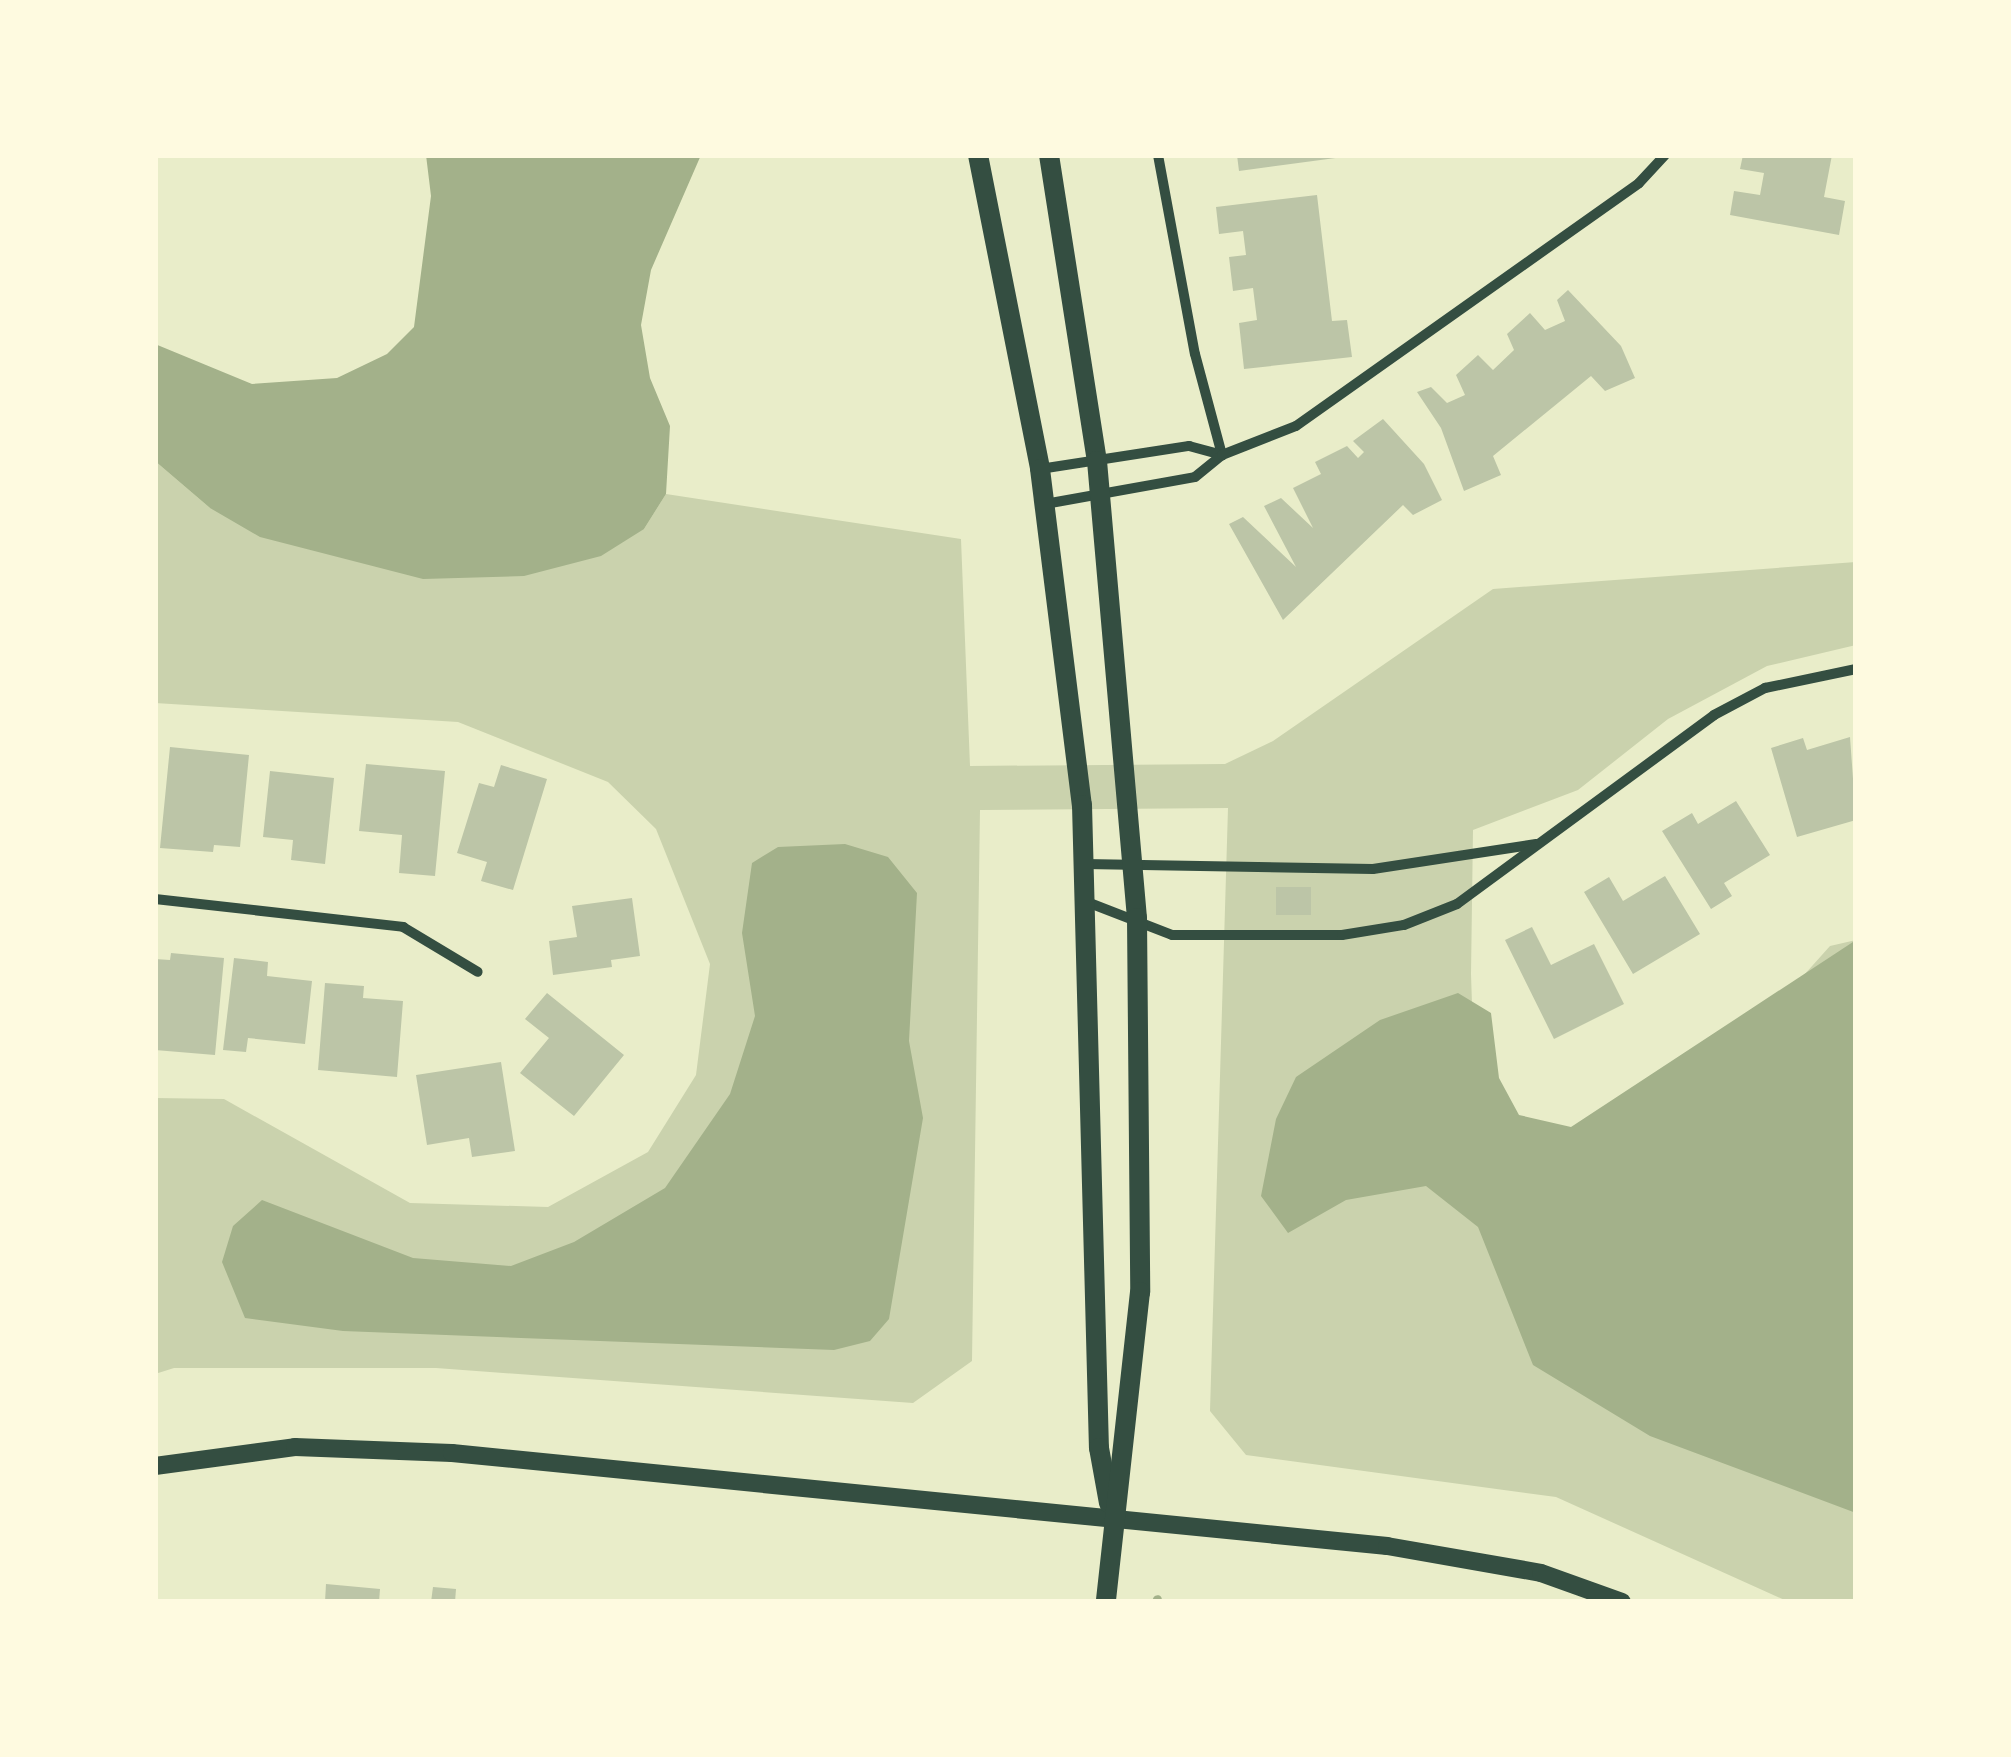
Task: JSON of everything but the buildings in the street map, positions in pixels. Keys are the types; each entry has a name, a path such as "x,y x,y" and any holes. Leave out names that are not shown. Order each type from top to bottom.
{"main road":[{"path":"978,155 1040,469 1085,864 1099,1448 1112,1519"},
{"path":"1049,155 1096,461 1137,918 1140,1292 1112,1519 1106,1602"}],"street":[{"path":"1158,155 1195,354 1222,455"},
{"path":"1045,504 1195,477 1222,455 1296,426 1623,194 1664,155"},
{"path":"1040,469 1190,446 1222,455"},
{"path":"1086,902 1172,934 1342,935 1404,925 1457,904 1714,715 1765,688 1856,669"},
{"path":"1085,864 1373,869 1542,843"},
{"path":"155,899 403,927 478,972"},
{"path":"155,1466 249,1450 382,1448 1442,1553 1540,1574 1622,1602"}],"shaded area":[{"path":"426,155 701,155 651,270 641,325 650,378 670,426 666,494 644,529 601,556 524,576 423,579 260,537 210,508 155,461 155,344 252,384 337,378 387,354 414,327 431,196"},
{"path":"155,461 210,508 644,529 666,494 961,539 970,766 1225,764 1273,741 1493,589 1856,562 1856,645 1767,666 1668,719 1578,790 1473,830 1471,974 1473,1034 1490,1113 1555,1134 1638,1101 1762,1022 1830,946 1856,940 1856,1602 1789,1602 1556,1497 1246,1455 1210,1411 1228,808 980,810 972,1361 913,1403 436,1368 174,1368 155,1374 155,1098 224,1099 410,1203 548,1207 648,1152 696,1075 710,964 656,829 608,782 458,722 155,703"},
{"path":"845,844 888,857 917,893 909,1041 923,1118 889,1319 870,1341 834,1350 343,1331 245,1318 222,1262 233,1226 262,1200 413,1258 511,1266 574,1242 665,1188 730,1094 755,1016 742,933 752,863 778,847"},
{"path":"1856,940 1856,1513 1650,1436 1533,1365 1478,1227 1426,1186 1346,1200 1288,1233 1261,1196 1276,1119 1296,1077 1380,1020 1458,993 1491,1013 1499,1078 1519,1115 1571,1127"}]}
